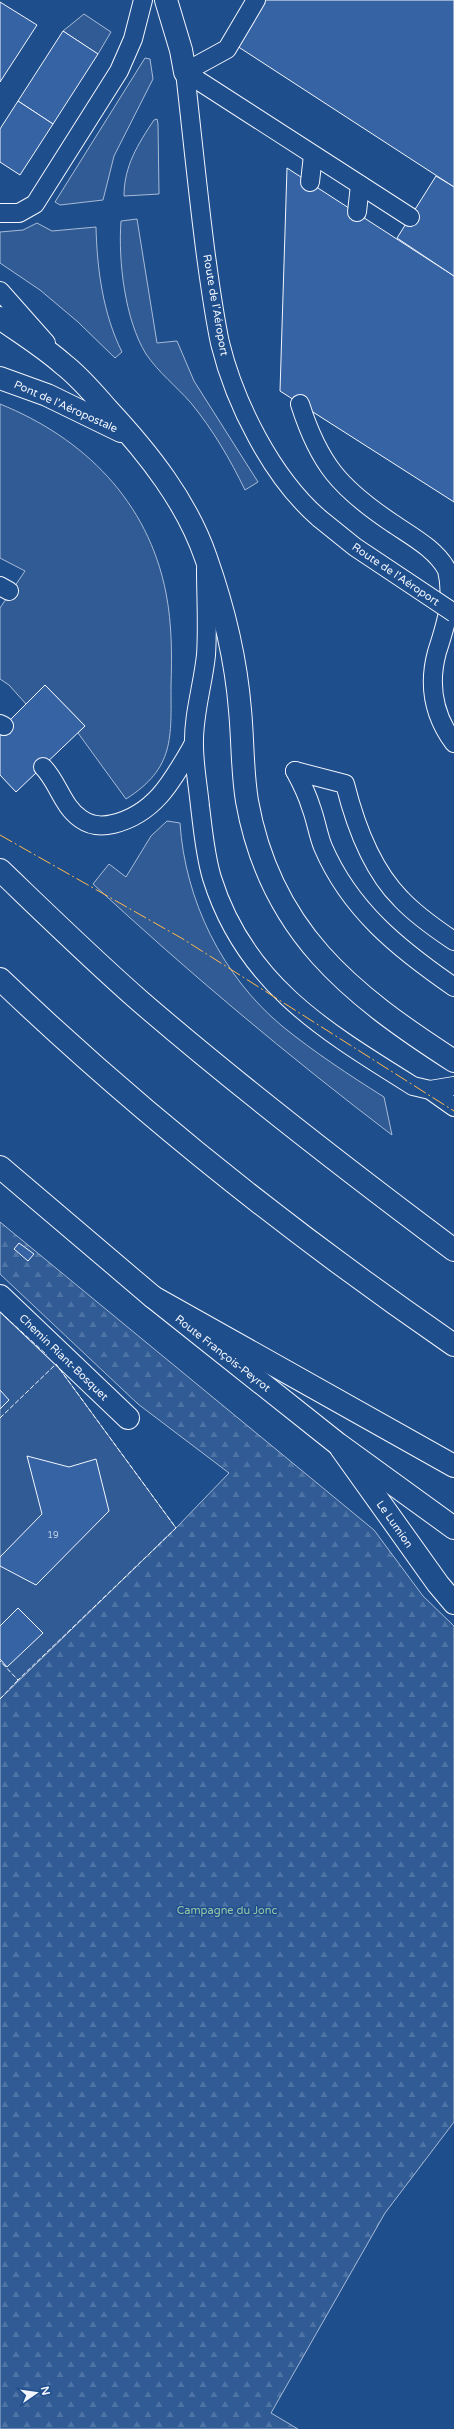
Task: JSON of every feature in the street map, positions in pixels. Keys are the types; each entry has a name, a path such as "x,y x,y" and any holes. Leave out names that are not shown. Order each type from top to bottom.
{"main road":[{"name":"Route de l'Aéroport","path":"166,0 181,50 184,72"},
{"path":"0,318 63,364 131,436 156,465 182,506 206,556 226,630 240,708 242,763 247,802 255,836 276,889 300,931 318,955 356,992 406,1030 454,1061"},
{"name":"Pont de l'Aéropostale","path":"0,378 47,395 131,436"},
{"path":"0,870 140,1002 220,1069 301,1134 454,1250"},
{"path":"0,979 171,1131 337,1261 454,1345"},
{"name":"Route François-Peyrot","path":"0,1167 152,1297 338,1444 454,1528"},
{"name":"Chemin Riant-Bosquet","path":"0,1296 128,1418"},
{"path":"152,1297 454,1466"},
{"name":"Le Lumion","path":"338,1444 438,1584 454,1603"}],"lane":[{"path":"0,213 19,213 35,204 119,71 134,39 144,0"},
{"path":"256,0 227,49 184,72 410,217"},
{"name":"Route de l'Aéroport","path":"184,72 211,293 220,343 227,366 257,435 272,461 293,491 320,518 355,547 454,613"},
{"path":"310,182 313,155"},
{"path":"357,212 360,185"},
{"path":"0,291 63,364"},
{"path":"300,404 310,435 324,462 335,476 384,517 430,548 446,570 452,587 454,606 438,650 432,681 439,720 454,744"},
{"path":"206,556 206,654 194,745 203,834 212,879 240,939 255,964 279,991 309,1018 413,1086 430,1090 454,1107"},
{"path":"43,767 51,775 68,806 80,818 92,825 105,826 138,814 155,803 175,776 194,745"},
{"path":"454,941 411,908 391,887 364,840 345,784 295,771 311,806 322,846 338,877 353,899 386,936 454,987"},
{"path":"430,1090 454,1086"}],"green space":[{"path":"84,14 111,32 98,54 63,31"},
{"path":"145,58 150,59 153,79 114,156 103,200 60,205 55,202"},
{"path":"157,119 159,194 124,196 126,175 129,165 137,147 154,120"},
{"path":"137,219 157,343 177,341 194,381 258,482 245,490 227,456 207,424 191,403 151,361 139,340 128,308 124,290 120,237 121,221"},
{"path":"37,223 52,231 96,227 102,291 110,322 122,352 115,358 78,322 40,290 0,263 0,232 23,230"},
{"path":"0,404 31,418 59,435 85,454 108,477 128,502 144,529 157,560 166,593 171,640 170,736 162,763 154,775 142,787 126,799 78,733 85,726 45,685 26,704 9,685 0,679 0,608 25,571 0,558"},
{"path":"167,821 180,823 183,852 199,908 210,935 241,984 282,1026 332,1063 384,1097 392,1135 239,1013 93,884 109,864 126,877 151,836"},
{"name":"Campagne du Jonc","path":"0,1222 374,1530 423,1596 454,1626 454,2122 385,2213 271,2413 298,2429 0,2429 0,1699 176,1528 229,1473 138,1404 0,1274"},
{"path":"0,1312 56,1364 176,1528 0,1699"}],"building":[{"path":"259,0 454,0 454,187 237,46"},
{"path":"0,2 37,25 0,82"},
{"path":"63,31 98,54 53,124 18,101"},
{"path":"18,101 53,124 20,175 0,162 0,129"},
{"path":"287,168 454,276 454,502 280,391"},
{"path":"436,176 454,187 454,276 397,238"},
{"path":"45,685 85,726 16,792 0,775 0,730"},
{"path":"19,1243 34,1254 28,1261 14,1249"},
{"path":"0,1390 9,1400 0,1409"},
{"path":"27,1456 69,1467 96,1459 109,1511 36,1585 0,1566 0,1557 42,1514"},
{"path":"18,1608 43,1633 7,1667 0,1659 0,1626"}],"fence":[{"path":"0,1312 47,1355"},
{"path":"0,1418 56,1364 176,1528 18,1680 0,1661"},
{"path":"0,1699 18,1680"}],"power":[{"path":"0,835 183,939 454,1111"}]}
